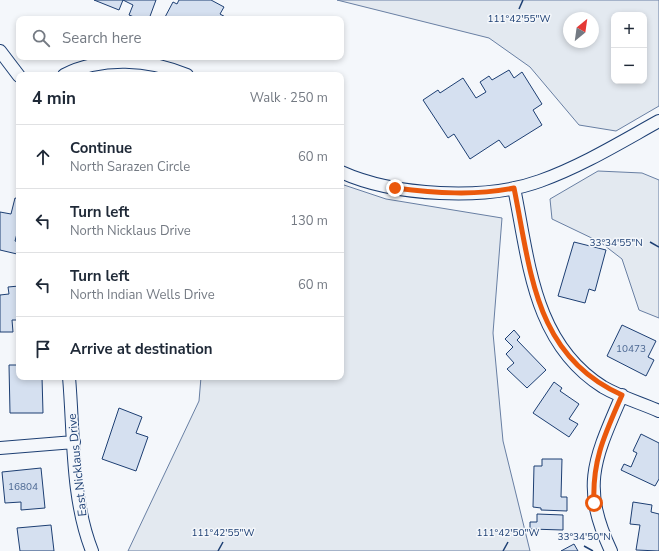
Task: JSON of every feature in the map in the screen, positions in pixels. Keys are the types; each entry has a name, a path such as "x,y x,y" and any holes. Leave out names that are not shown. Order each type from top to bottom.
{"street":[{"path":"0,51 16,72"},
{"path":"73,72 95,65 136,62 154,64 178,72"},
{"path":"344,173 395,188 427,192 471,193 514,188 540,181 598,155 659,121"},
{"path":"514,188 532,277 540,308 548,327 559,344 583,371 604,387 659,411"},
{"name":"East Nicklaus Drive","path":"69,380 81,515 92,551"},
{"path":"611,551 598,519 594,503 593,486 595,463 602,441 622,395"},
{"path":"0,448 74,442"}],"shaded area":[{"path":"337,0 659,0 659,106 616,131 579,125 530,67 489,38"},
{"path":"598,171 642,173 659,180 659,318 639,310 622,259 600,242 552,219 550,199"},
{"path":"344,185 386,199 502,218 493,333 503,441 530,551 128,551 199,401 201,380 344,380"}],"building":[{"path":"94,0 123,0 119,10"},
{"path":"123,0 156,0 150,16 129,15 133,5"},
{"path":"179,0 211,0 224,7 220,14 224,16 166,16 173,2 177,4"},
{"path":"509,70 514,78 522,72 542,104 533,110 542,125 505,148 499,140 470,159 454,134 448,138 423,100 438,90 440,93 463,78 476,98 486,92 480,82 489,76 492,80"},
{"path":"16,198 16,254 0,250 0,212 11,214"},
{"path":"574,242 606,250 595,291 589,289 585,303 558,296"},
{"path":"16,286 16,320 12,320 13,332 0,332 0,295 9,294 8,287"},
{"path":"622,325 656,341 648,357 654,360 646,376 607,356"},
{"path":"514,330 520,337 517,340 546,370 527,388 507,369 514,363 506,354 513,347 505,339"},
{"path":"9,365 16,365 16,380 42,380 43,413 10,413"},
{"path":"554,382 562,388 560,391 579,404 569,419 578,424 569,437 533,413"},
{"path":"119,408 142,417 136,433 148,437 136,471 102,459"},
{"path":"641,434 659,443 659,479 655,486 621,470 624,464 631,467 637,453 633,451"},
{"path":"542,459 562,459 561,497 567,497 567,511 541,510 541,508 533,507 534,466 542,466"},
{"path":"41,468 45,508 21,510 21,502 5,503 2,472"},
{"path":"633,502 652,505 651,512 659,514 659,551 636,550 640,525 630,524"},
{"path":"537,514 563,515 563,530 530,529 530,522 537,522"},
{"path":"51,525 54,551 20,551 17,528"},
{"path":"574,544 578,551 561,551"}],"route":[{"path":"395,188 427,192 471,193 514,188 529,264 540,308 548,327 574,363 588,376 604,387 622,395 602,441 595,463 593,486 594,503"}]}
